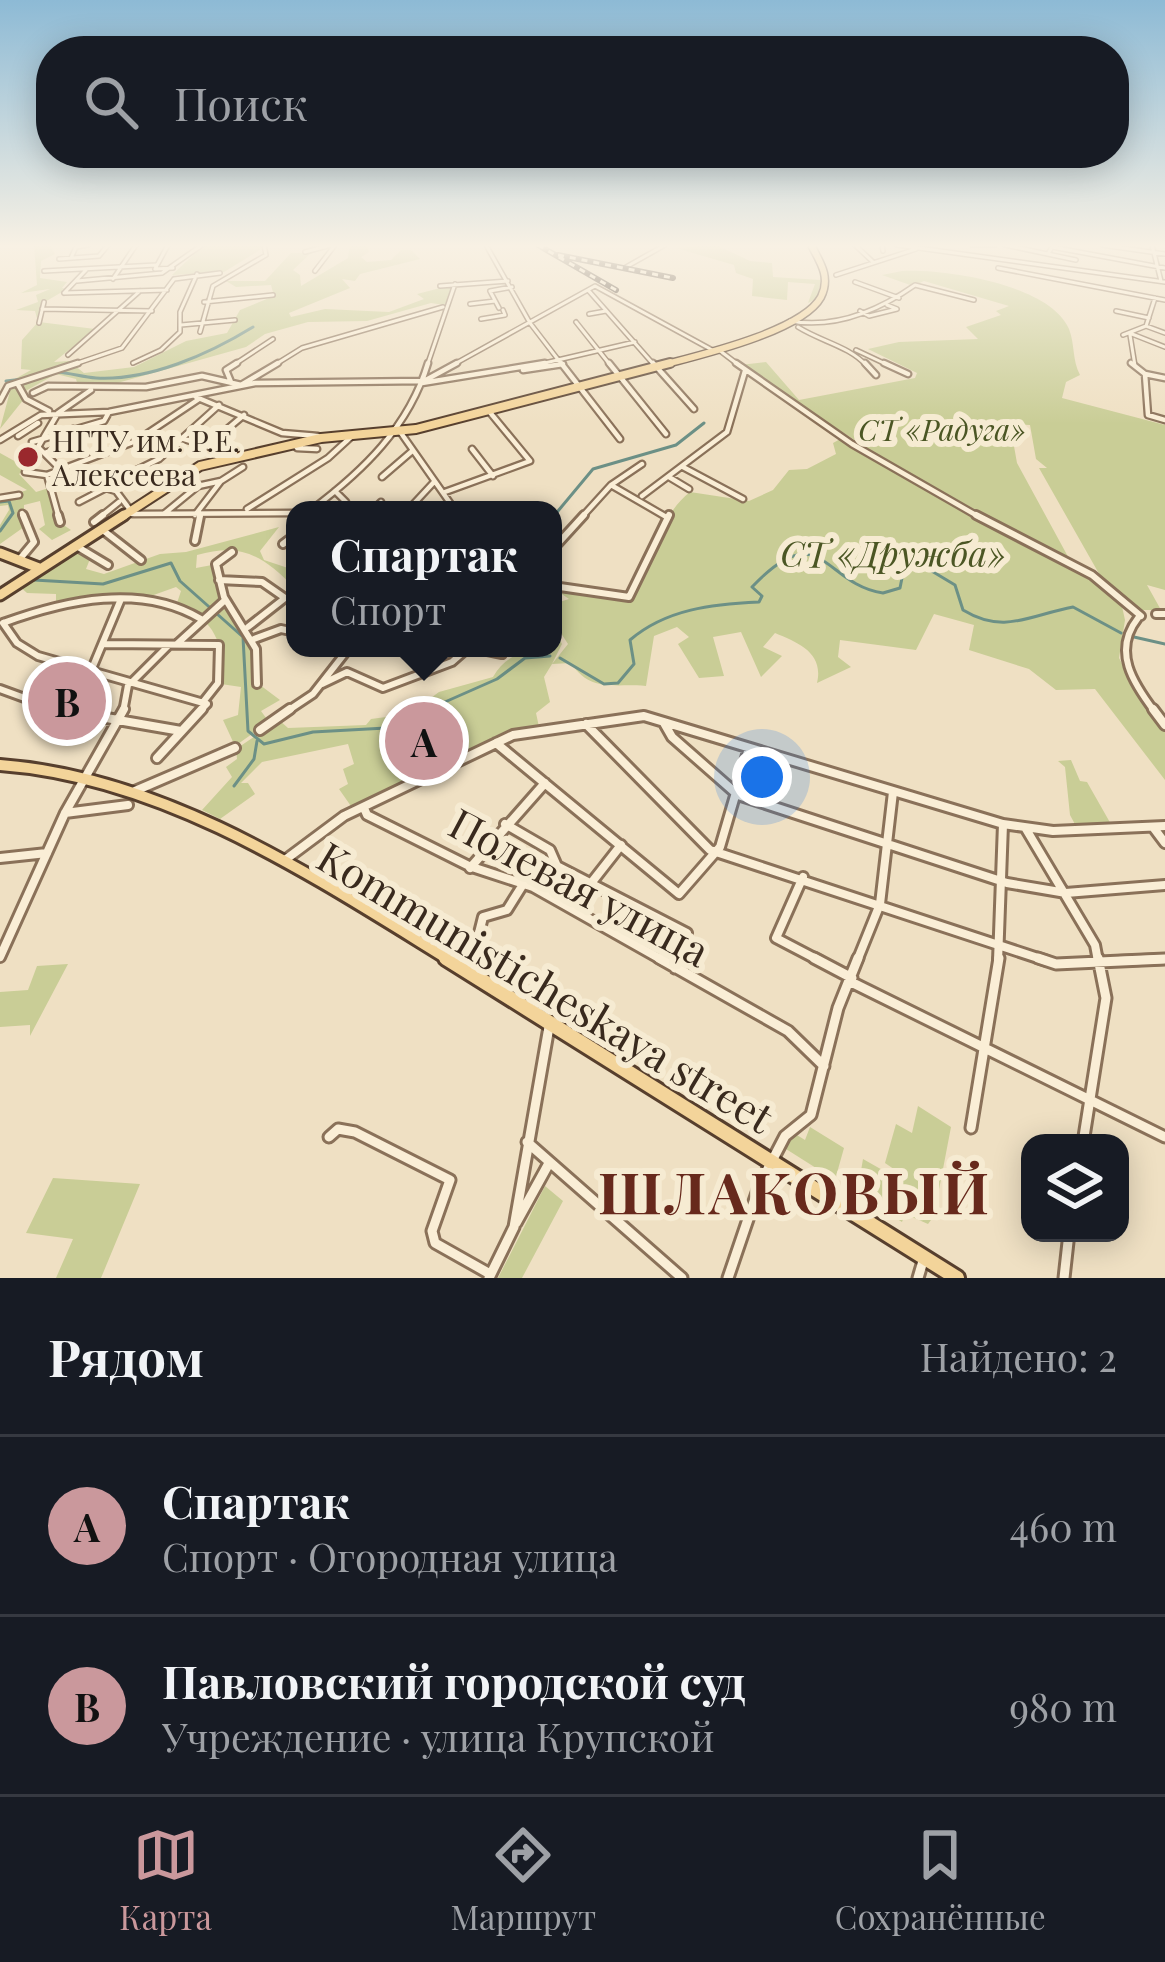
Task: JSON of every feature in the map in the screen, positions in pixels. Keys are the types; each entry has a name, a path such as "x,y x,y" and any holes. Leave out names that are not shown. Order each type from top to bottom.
{"main road":[{"path":"5,591 200,466 327,437 402,432 716,350 790,322 814,305"},
{"path":"0,553 36,570"},
{"name":"Kommunisticheskaya street","path":"0,765 40,764 135,791 281,864 458,966 958,1278"}],"street":[{"path":"68,355 124,305"},
{"path":"0,405 8,386 122,348 157,305"},
{"path":"133,363 161,350 181,332 184,305"},
{"path":"200,332 204,305"},
{"path":"445,305 436,315 423,382 401,422 411,452 450,501"},
{"path":"481,319 502,311 498,305"},
{"path":"521,305 530,323 620,440"},
{"path":"423,382 562,305"},
{"path":"601,305 694,409"},
{"path":"632,305 697,337 921,485 1100,580 1126,609 1141,616 1158,614"},
{"path":"790,322 826,324 882,305"},
{"path":"860,311 869,316 897,308 886,305"},
{"path":"1128,335 1146,326 1153,305"},
{"path":"39,323 43,306 153,311"},
{"path":"241,385 302,348 443,307"},
{"path":"1116,311 1130,310 1150,319"},
{"path":"589,314 606,311"},
{"path":"181,325 235,320"},
{"path":"576,322 666,434"},
{"path":"790,322 826,344 870,352 908,374"},
{"path":"1146,326 1165,333"},
{"path":"520,329 537,332"},
{"path":"1128,335 1165,347"},
{"path":"1128,335 1130,362 1145,374 1165,378"},
{"path":"231,385 226,370 273,339"},
{"path":"513,370 634,342"},
{"path":"853,350 876,375"},
{"path":"33,393 48,386 93,389 202,376 231,385 296,379 423,382 565,364"},
{"path":"640,498 727,433 745,371"},
{"path":"1145,374 1148,415 1165,419"},
{"path":"17,383 26,399 57,413"},
{"path":"0,440 37,416 109,412 197,398 231,385"},
{"path":"43,439 57,413 93,389"},
{"path":"197,398 282,433 327,437"},
{"path":"25,472 47,476 148,435 197,398"},
{"path":"227,409 232,399"},
{"path":"79,502 159,459 219,405"},
{"path":"445,492 531,460 487,410"},
{"path":"109,412 104,422 35,445 58,470 76,481 106,486 128,514 286,513"},
{"path":"207,446 244,415"},
{"path":"401,422 402,432"},
{"path":"18,436 38,423"},
{"path":"45,453 71,444 73,429"},
{"path":"322,501 402,432"},
{"path":"244,512 282,481 328,461 352,436"},
{"path":"316,449 297,448 327,437"},
{"path":"181,438 226,452"},
{"path":"472,449 493,476"},
{"path":"382,477 411,452"},
{"path":"562,539 611,485 642,464"},
{"path":"195,541 197,515 220,481 243,466"},
{"path":"683,467 743,499"},
{"path":"47,476 60,521"},
{"path":"669,477 689,489"},
{"path":"165,513 192,489 210,479 220,481"},
{"path":"416,501 435,481"},
{"path":"562,588 625,598 647,566 654,536 670,511 611,485"},
{"path":"335,491 345,501"},
{"path":"0,498 19,494"},
{"path":"94,522 120,501"},
{"path":"19,560 34,542 22,513"},
{"path":"104,531 141,560"},
{"path":"78,547 109,565"},
{"path":"232,552 216,563 219,580 225,601 248,627 260,655 257,684"},
{"path":"219,580 262,582 285,598 248,627"},
{"path":"202,618 176,605 121,599 50,606 2,623 17,643 38,656 128,686 141,683 205,703"},
{"path":"91,671 121,599"},
{"path":"0,957 65,813 122,721 128,686 225,601"},
{"path":"1126,609 1128,668 1165,725"},
{"path":"1127,629 1141,616"},
{"path":"254,639 286,627"},
{"path":"280,629 286,630"},
{"path":"104,644 219,645 218,683 157,758"},
{"path":"337,657 337,664"},
{"path":"322,684 342,657"},
{"path":"260,730 322,684 346,673 383,688 458,657"},
{"path":"0,689 68,714 181,731"},
{"path":"281,864 344,816 496,743 534,730 644,716 1026,829 1165,826"},
{"path":"662,720 672,737 738,795 1007,883 1066,893 1165,885"},
{"path":"586,724 698,840 718,850 1056,964 1165,959"},
{"path":"496,743 680,894 718,850 749,748"},
{"path":"135,791 235,748"},
{"path":"470,868 545,783"},
{"path":"728,1278 760,1184 784,1136 811,1115 851,980 880,904 892,793"},
{"path":"65,813 128,805"},
{"name":"Полевая улица","path":"364,808 470,868 509,886 522,886 788,1031 824,1066"},
{"path":"505,824 550,850 557,866 661,917 689,938 675,968"},
{"path":"971,1128 987,1050 988,1006 1004,946 1003,824"},
{"path":"1153,827 1165,843"},
{"path":"1026,829 1095,945 1106,998 1086,1134"},
{"path":"592,882 621,845"},
{"path":"0,858 46,854"},
{"path":"802,878 776,938 987,1050 1165,1137"},
{"path":"458,966 478,937 483,917 507,910 522,886"},
{"path":"514,1227 550,1024"},
{"path":"329,1137 338,1129 355,1132 450,1180 432,1231 435,1243 490,1276 548,1165"},
{"path":"526,1142 682,1278"},
{"path":"1064,1278 1068,1242"},
{"path":"918,1278 925,1257"}],"green space":[{"path":"43,305 39,322 95,329 54,362 69,361 84,373 134,367 186,341 227,333 240,310 253,305 309,305 289,313 291,317 325,309 389,312 425,305 367,321 308,322 265,334 246,347 103,387 78,386 76,379 56,374 22,393 24,399 0,429 13,380 31,370 21,369 22,340 38,322 35,311 16,310"},
{"name":"СТ «Радуга»","path":"1004,305 1046,305 1069,329 1080,375 1066,382 1062,398 1165,425 1165,590 1147,585 1161,610 1132,610 1102,579 1039,468 1047,468 1036,459 1030,425 1010,424 1017,463 1072,564 922,484 740,365 766,362 799,400 915,378 917,373 868,349 899,342 978,339 966,327 1001,315 996,311 1009,306"},
{"name":"СТ «Дружба»","path":"844,437 1041,554 1091,576 1121,602 1125,620 1119,658 1143,702 1165,728 1165,780 1095,689 1056,690 1029,669 969,650 974,625 934,614 916,650 840,640 838,657 851,667 817,683 813,657 801,645 775,633 763,647 782,656 761,677 741,632 713,637 724,676 699,678 678,644 689,637 677,627 654,636 646,686 595,683 571,663 552,664 568,644 562,635 562,601 569,599 562,589 630,598 670,514 690,492 749,501 773,490 789,470 807,469 836,454 833,443"},
{"path":"0,453 27,468 19,474 36,492 49,488 62,524 71,530 52,540 39,529 45,525 40,501 24,505 24,527 0,544 0,525 9,510 8,505 0,506 0,499 27,490 0,475"},
{"path":"279,527 260,551 264,560 286,567 286,580 262,560 239,551 197,555 196,568 212,565 221,596 251,651 256,682 280,700 261,711 269,722 235,746 223,720 238,715 241,687 221,684 215,635 201,618 177,603 181,591 176,587 148,597 56,603 56,594 27,593 18,585 79,549 90,559 86,569 104,574 160,554 186,552"},
{"path":"513,657 555,657 544,677 550,702 536,713 539,727 517,733 391,795 378,794 353,809 339,789 348,784 343,769 354,764 348,744 262,762 241,783 248,783 255,794 220,819 202,810 232,777 226,767 237,759 236,749 279,720 288,728 366,725 371,719 409,714 439,692 493,677"},
{"path":"1071,760 1112,826 1077,828 1070,815 1065,767 1058,761"},
{"path":"68,964 30,1036 30,1025 0,1027 0,992 28,990 37,966"},
{"path":"918,1106 951,1127 934,1216 928,1224 905,1214 902,1222 857,1194 863,1159 900,1180 901,1174 885,1163 896,1124 912,1133"},
{"path":"810,1127 844,1148 835,1180 786,1149 792,1132 805,1140"},
{"path":"53,1178 140,1184 101,1278 56,1278 73,1239 26,1233"},
{"path":"545,1186 563,1201 522,1278 498,1278"}],"waterway":[{"path":"57,372 96,378 137,375 198,356 253,327"},
{"path":"6,381 23,379"},
{"path":"562,506 593,469 676,445 704,423"},
{"path":"0,502 9,501 13,513 0,531"},
{"path":"560,658 604,684 618,683 634,664 630,640 644,630 691,610 759,602 762,596 752,587 775,566 808,554 863,587 883,593 900,588 902,578 892,568 900,552 955,585 963,610 978,617 1017,621 1073,607 1121,633"},
{"path":"34,580 103,584 171,563 180,581 243,637 248,731 264,744 313,732 386,728 497,679 525,658 538,657"},
{"path":"1134,637 1165,644"},
{"path":"234,786 254,759 257,741"}],"place":[{"name":"НГТУ им. Р.Е. Алексеева","path":"28,457"},
{"name":"Павловский городской суд","path":"67,701"},
{"name":"Спартак","path":"424,741"}],"district":[{"name":"ШЛАКОВЫЙ","path":"795,1190"}]}
